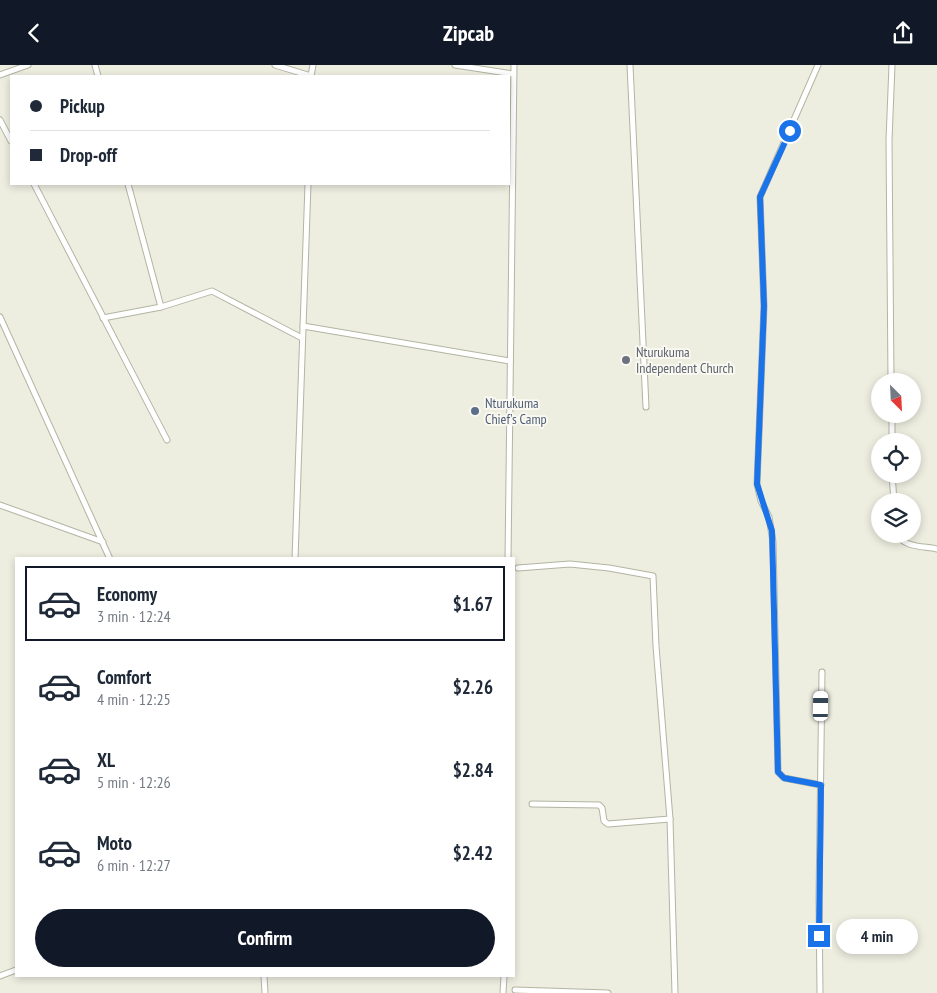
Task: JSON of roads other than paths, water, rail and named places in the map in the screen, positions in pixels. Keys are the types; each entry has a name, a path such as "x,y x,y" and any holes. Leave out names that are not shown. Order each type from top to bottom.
{"street":[{"path":"0,75 28,65"},
{"path":"275,65 308,75"},
{"path":"455,65 513,74"},
{"path":"508,557 514,65"},
{"path":"630,65 646,407"},
{"path":"818,65 760,197 764,306 757,484 772,531 778,772 784,778 821,785"},
{"path":"891,373 889,140 892,65"},
{"path":"0,120 10,139"},
{"path":"35,185 167,440"},
{"path":"128,185 161,307"},
{"path":"296,557 308,185"},
{"path":"103,318 161,307 215,291 302,338"},
{"path":"0,317 109,557"},
{"path":"303,326 510,361"},
{"path":"0,505 103,542"},
{"path":"911,543 920,547 937,549"},
{"path":"518,568 570,564 653,575 656,646 670,819 675,993"},
{"path":"820,993 819,899 822,672"},
{"path":"532,804 598,805 602,808 604,821 608,824 670,819"},
{"path":"0,976 15,970"},
{"path":"264,977 266,993"},
{"path":"503,993 504,977"},
{"path":"515,990 608,993"}],"place":[{"name":"Nturukuma Independent Church","path":"626,360"},
{"name":"Nturukuma Chief's Camp","path":"475,411"}]}
